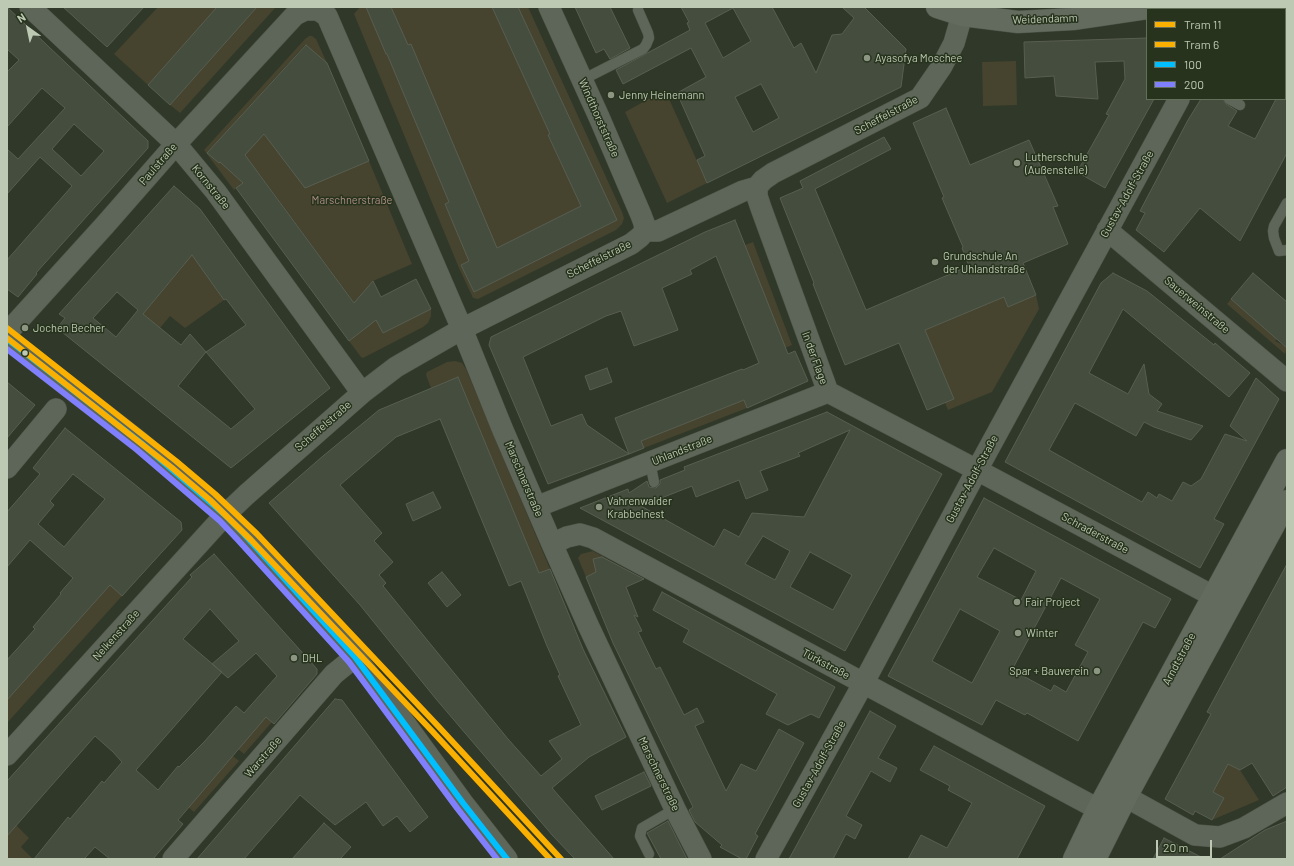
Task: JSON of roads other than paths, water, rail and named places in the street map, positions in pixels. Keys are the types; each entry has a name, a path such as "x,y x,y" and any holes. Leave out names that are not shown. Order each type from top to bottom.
{"main road":[{"name":"Weidendamm","path":"937,7 962,15 1018,22 1073,20 1146,8"},
{"name":"Arndtstraße","path":"1074,859 1098,809 1287,460"},
{"name":"Arndtstraße","path":"1095,859 1126,798 1287,501"}],"street":[{"name":"Kornstraße","path":"30,7 176,144 216,192 362,392"},
{"name":"Windthorststraße","path":"549,7 641,215 645,231"},
{"name":"Paulstraße","path":"7,333 176,144 295,15 305,10 318,8"},
{"name":"Marschnerstraße","path":"318,8 327,16 335,31 462,329 502,428 588,625 675,809 701,859"},
{"name":"Scheffelstraße","path":"225,515 251,490 362,392 396,367 462,329 631,244 645,231 658,231 743,191 757,187 763,180 773,173 920,98 942,66 954,43 962,15"},
{"name":"Gustav-Adolf-Straße","path":"766,859 863,684 1177,100"},
{"name":"In der Flage","path":"757,187 757,196 761,208 828,392 977,470"},
{"name":"Sauerweinstraße","path":"1107,230 1287,380"},
{"path":"7,339 141,443 225,515 355,657 463,803 507,859"},
{"name":"Uhlandstraße","path":"536,507 652,472 828,392"},
{"path":"13,460 56,409"},
{"name":"Schraderstraße","path":"977,470 1213,596"},
{"name":"Nelkenstraße","path":"7,754 225,515"},
{"name":"Türkstraße","path":"552,544 567,537 580,534 593,538 1098,809"},
{"name":"Warstraße","path":"173,859 334,674 355,657"},
{"path":"1126,798 1194,835 1220,837 1244,828 1287,803"}],"lane":[{"path":"582,80 643,49 649,38 638,10"},
{"path":"1231,100 1240,105"},
{"path":"1287,203 1274,226 1273,231 1279,251 1287,250"},
{"path":"649,854 640,836 642,828 675,809"}],"tram line":[{"name":"11","path":"7,328 176,461 215,494 257,534 561,859"},
{"name":"6","path":"7,338 171,467 210,500 251,540 432,731 550,859"}],"place":[{"name":"Ayasofya Moschee","path":"867,58"},
{"name":"Jenny Heinemann","path":"611,95"},
{"name":"Lutherschule (Außenstelle)","path":"1017,163"},
{"name":"Grundschule An der Uhlandstraße","path":"935,262"},
{"name":"Jochen Becher","path":"25,328"},
{"name":"Vahrenwalder Krabbelnest","path":"599,507"},
{"name":"Fair Project","path":"1017,602"},
{"name":"Winter","path":"1018,633"},
{"name":"DHL","path":"294,658"},
{"name":"Spar + Bauverein","path":"1097,671"}]}
